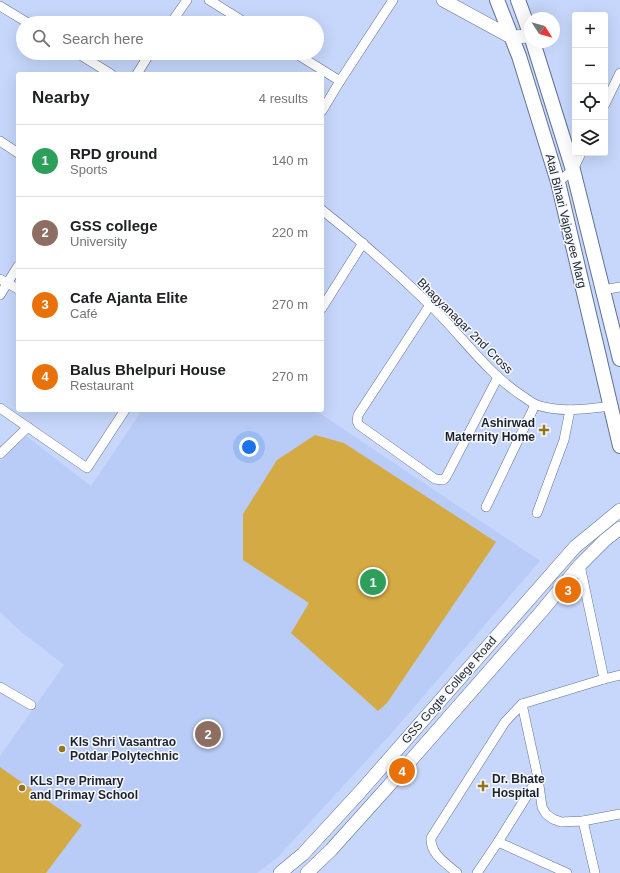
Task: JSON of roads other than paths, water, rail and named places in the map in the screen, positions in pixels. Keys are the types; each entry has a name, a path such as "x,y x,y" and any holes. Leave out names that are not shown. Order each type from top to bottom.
{"main road":[{"path":"443,0 511,37 524,36"},
{"name":"Atal Bihari Vajpayee Marg","path":"497,0 519,56 558,182 599,360 612,406 620,446"},
{"path":"518,0 524,16"},
{"name":"Atal Bihari Vajpayee Marg","path":"536,48 573,170 620,359"},
{"name":"GSS Gogte College Road","path":"280,873 303,854 360,792 575,547 620,510"},
{"path":"306,873 331,850 379,797 541,612 580,565 605,540 620,528"}],"street":[{"path":"176,16 187,0"},
{"path":"209,0 235,16"},
{"path":"324,108 340,80 393,0"},
{"path":"0,6 16,16"},
{"path":"88,60 108,72"},
{"path":"138,72 146,60"},
{"path":"307,60 340,80"},
{"path":"608,98 620,74"},
{"path":"0,141 16,152"},
{"path":"558,182 573,170 580,156"},
{"name":"Bhagyanagar 2nd Cross","path":"324,212 363,243 430,304 498,377 514,391 535,404 548,408 570,410 612,406"},
{"path":"324,305 363,243"},
{"path":"0,295 4,281 16,268"},
{"path":"4,281 16,288"},
{"path":"603,290 620,287"},
{"path":"430,304 358,415 357,420 359,425 435,479 442,480 446,477 454,463 498,377"},
{"path":"486,507 535,404"},
{"path":"0,408 87,468 124,412"},
{"path":"537,513 564,440 570,410"},
{"path":"0,454 28,427"},
{"path":"580,565 604,679"},
{"path":"457,873 434,853 430,845 431,838 505,722 522,704 620,675"},
{"path":"0,687 31,705"},
{"path":"522,704 538,778 542,807 546,814 561,822 583,821 620,814"},
{"path":"477,873 538,778"},
{"path":"583,821 595,873"},
{"path":"498,842 567,873"}],"place":[{"name":"Ashirwad Maternity Home","path":"544,430"},
{"name":"RPD ground","path":"373,582"},
{"name":"Cafe Ajanta Elite","path":"568,590"},
{"name":"GSS college","path":"208,734"},
{"name":"Kls Shri Vasantrao Potdar Polytechnic","path":"62,749"},
{"name":"Balus Bhelpuri House","path":"402,771"},
{"name":"Dr. Bhate Hospital","path":"483,786"},
{"name":"KLs Pre Primary and Primay School","path":"22,788"}]}
